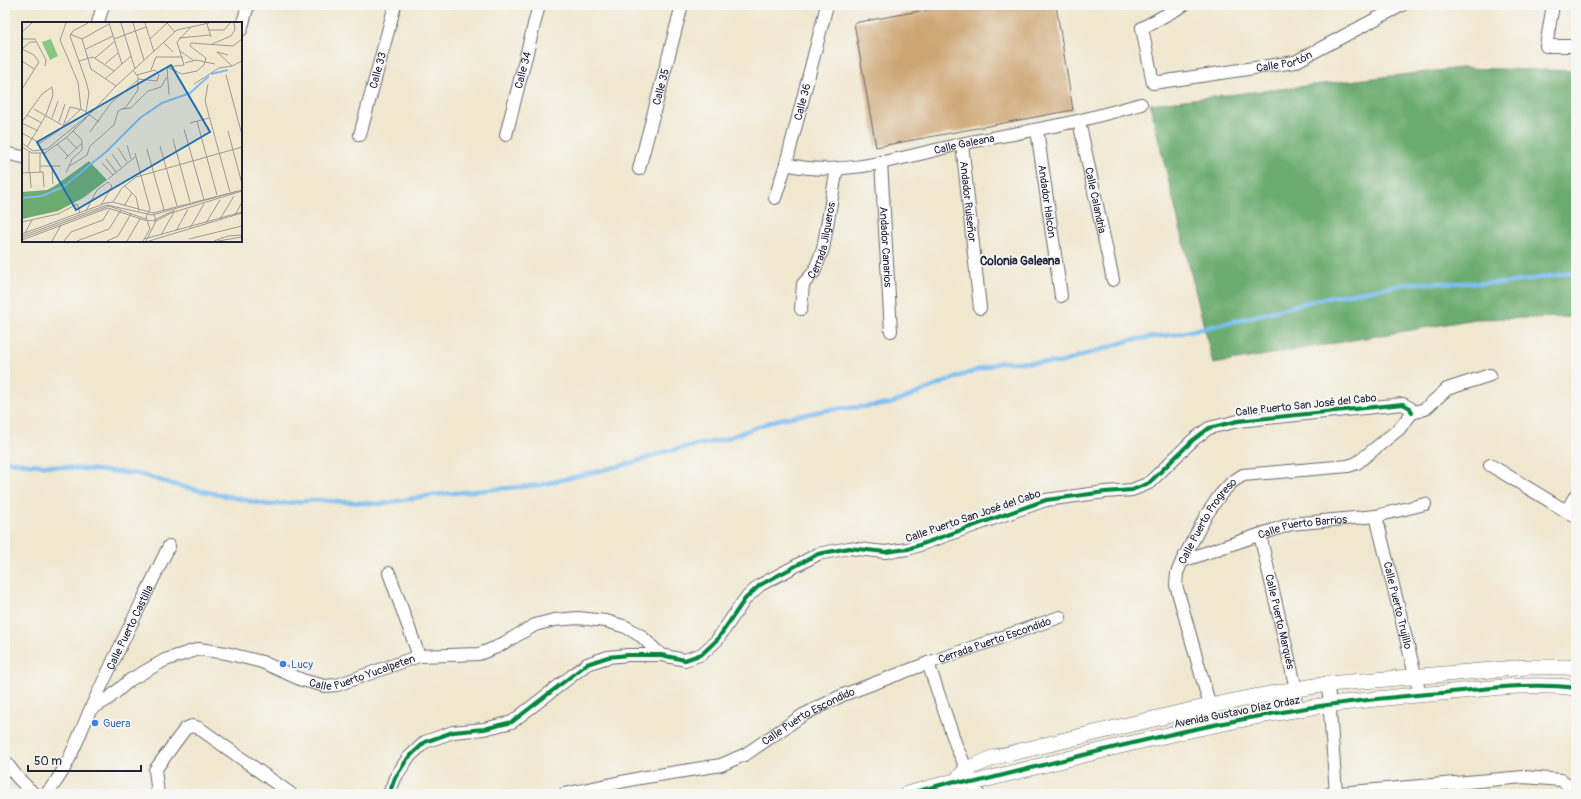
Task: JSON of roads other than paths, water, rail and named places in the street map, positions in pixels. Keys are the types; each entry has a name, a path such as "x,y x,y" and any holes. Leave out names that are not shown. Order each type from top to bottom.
{"street":[{"path":"98,22 103,5"},
{"path":"242,26 248,5"},
{"name":"Calle 33","path":"360,136 395,5"},
{"name":"Calle 34","path":"506,134 539,5"},
{"name":"Calle 35","path":"639,169 682,5"},
{"name":"Calle 36","path":"775,198 786,164 826,5"},
{"name":"Calle Portón","path":"1184,5 1142,28 1153,82 1295,62 1402,5"},
{"path":"1553,5 1546,46 1576,46"},
{"name":"Calle Galeana","path":"786,164 800,168 838,168 881,162 962,144 1079,121 1141,104"},
{"name":"Calle Calandria","path":"1079,121 1113,280"},
{"name":"Andador Halcón","path":"1037,130 1061,296"},
{"name":"Andador Ruiseñor","path":"962,144 980,308"},
{"path":"5,153 22,157"},
{"name":"Andador Canarios","path":"881,162 891,331"},
{"name":"Cerrada Jilgueros","path":"801,309 803,284 814,272 823,249 838,168"},
{"name":"Calle Puerto Progreso","path":"1215,724 1176,585 1177,573 1182,561 1207,514 1220,495 1232,482 1243,475 1348,466 1358,463 1399,430 1412,413 1425,409 1447,389 1490,375"},
{"name":"Calle Puerto San José del Cabo","path":"389,794 395,778 408,758 425,742 453,732 484,729 512,722 587,664 608,657 628,655 661,656 685,660 702,654 717,640 745,599 760,585 818,554 849,548 885,552 908,549 1046,500 1132,490 1149,483 1193,440 1209,428 1238,421 1403,404 1410,408 1412,413"},
{"path":"1490,465 1571,514 1576,495"},
{"name":"Calle Puerto Barrios","path":"1182,561 1291,524 1376,516 1425,504"},
{"name":"Calle Puerto Trujillo","path":"1376,516 1420,695"},
{"name":"Calle Puerto Marqués","path":"1260,535 1296,689 1294,710"},
{"name":"Calle Puerto Castilla","path":"91,709 169,546"},
{"path":"389,573 419,656"},
{"name":"Cerrada Puerto Escondido","path":"928,663 1060,617"},
{"name":"Calle Puerto Yucalpeten","path":"91,709 108,699 130,680 165,660 200,649 226,653 262,662 302,680 325,686 337,685 369,675 419,656 479,654 497,647 535,625 554,620 578,618 606,621 626,627 641,636 661,656"},
{"path":"928,663 957,748 972,782"},
{"name":"Calle Puerto Escondido","path":"564,794 640,778 721,764 746,754 802,716 843,695 928,663"},
{"name":"Avenida Gustavo Díaz Ordaz","path":"972,782 995,757 1210,706 1296,689 1328,684 1527,667 1576,668"},
{"path":"1328,684 1331,704 1333,794 1378,792 1524,777 1561,780 1576,790"},
{"name":"Avenida Gustavo Díaz Ordaz","path":"907,794 955,781 972,782 1215,724 1331,704 1525,686 1562,686 1576,688"},
{"path":"46,794 54,785 66,766 91,709"},
{"path":"158,794 155,770 185,729 192,726 199,728 291,794"},
{"path":"5,761 17,777 34,794"}],"waterway":[{"path":"5,461 139,474 179,486 269,505 316,500 380,504 433,495 540,485 632,463 667,451 722,440 776,420 828,410 890,404 960,376 1001,362 1060,363 1130,340 1177,334 1240,320 1320,299 1412,283 1507,283 1576,272"}],"place":[{"name":"Lucy","path":"283,664"},
{"name":"Guera","path":"95,723"}],"district":[{"name":"Colonia Galeana","path":"1020,261"}]}
